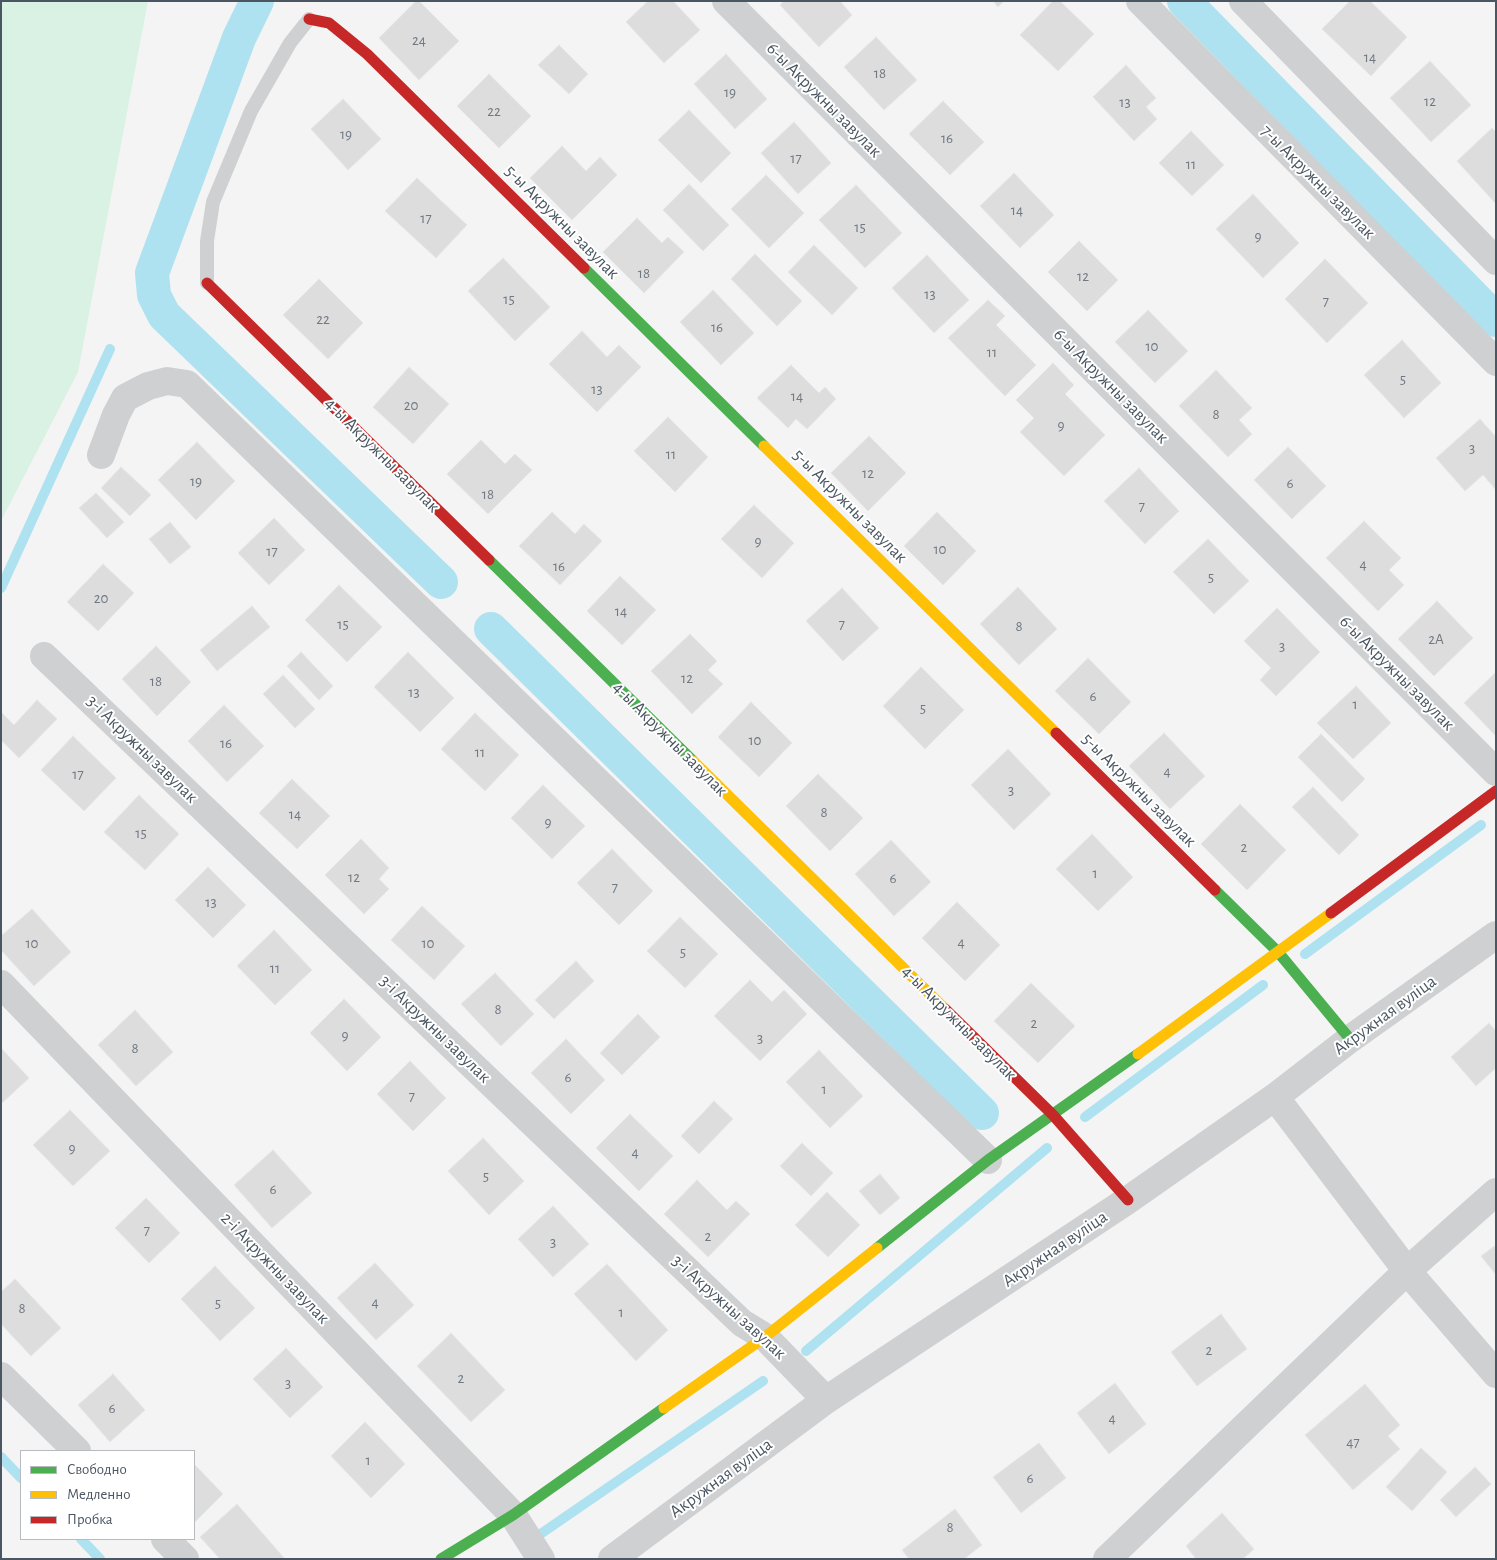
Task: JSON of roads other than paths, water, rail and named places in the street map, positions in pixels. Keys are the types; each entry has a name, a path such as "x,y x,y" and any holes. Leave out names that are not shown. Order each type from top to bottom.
{"street":[{"name":"6-ы Акружны завулак","path":"726,1 1496,772"},
{"name":"7-ы Акружны завулак","path":"1140,1 1496,362"},
{"path":"1243,1 1496,261"},
{"name":"5-ы Акружны завулак","path":"309,19 329,23 367,54 1278,952 1350,1039"},
{"name":"4-ы Акружны завулак","path":"207,283 1053,1115 1128,1200"},
{"path":"101,455 116,415 125,398 148,386 167,380 187,384 988,1160"},
{"name":"3-і Акружны завулак","path":"44,656 742,1323 765,1337 826,1400"},
{"path":"441,1559 513,1515 765,1337 988,1160 1278,952 1496,791"},
{"name":"Акружная вуліца","path":"612,1559 826,1400 1128,1200 1274,1097 1350,1039 1496,935"},
{"name":"2-і Акружны завулак","path":"1,984 513,1515 541,1559"},
{"path":"1274,1097 1407,1271 1496,1374"},
{"path":"1107,1559 1407,1271 1496,1192"},
{"path":"1,1376 76,1450"},
{"path":"166,1540 186,1559"}],"lane":[{"path":"207,283 207,241 213,202 251,111 290,43 309,19"}],"waterway":[{"path":"257,1 239,38 152,273 154,295 164,315 441,582"},
{"path":"1184,1 1496,320"},
{"path":"1,588 110,349"},
{"path":"491,629 982,1113"},
{"path":"1305,954 1481,825"},
{"path":"1085,1117 1263,985"},
{"path":"806,1351 1047,1148"},
{"path":"539,1535 763,1381"},
{"path":"1,1457 20,1477"},
{"path":"82,1540 100,1559"}]}
